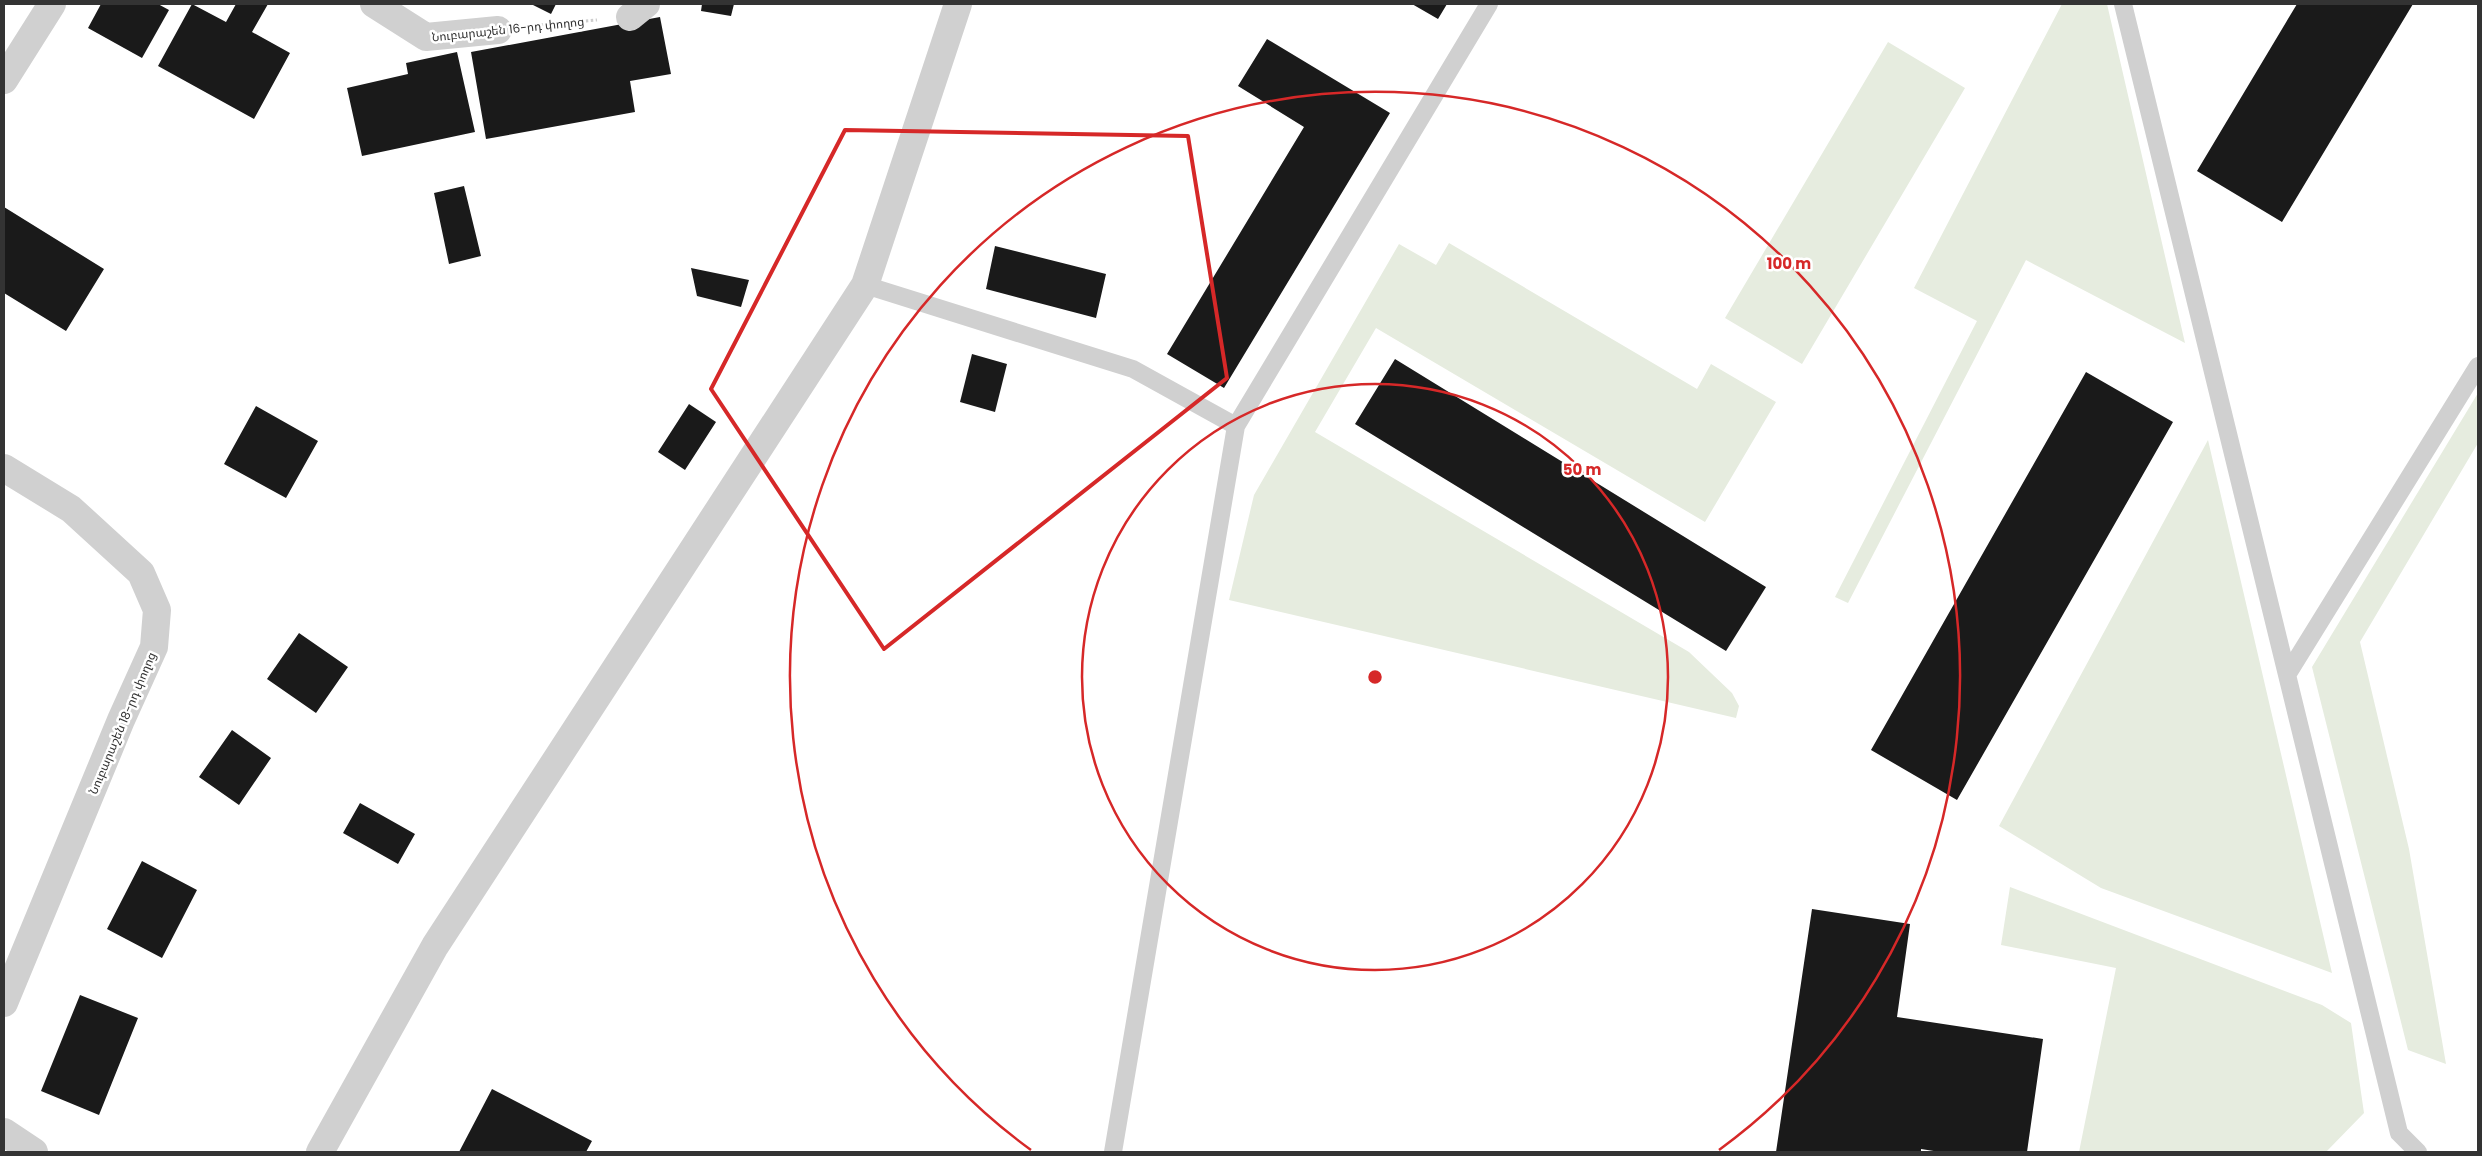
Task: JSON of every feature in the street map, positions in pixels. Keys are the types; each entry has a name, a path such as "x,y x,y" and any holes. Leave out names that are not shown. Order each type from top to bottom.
{"street":[{"path":"4,80 52,4"},
{"name":"Նուբարաշեն 16-րդ փողոց","path":"374,4 426,37 498,30"},
{"path":"320,1152 435,946 866,285 958,4"},
{"name":"Նուբարաշեն 18-րդ փողոց","path":"4,468 71,510 142,573 157,610 154,647 121,720 4,1003"},
{"path":"4,1132 34,1152"}],"lane":[{"path":"1113,1152 1236,426 1489,4"},
{"path":"2123,4 2399,1133 2418,1152"},
{"path":"866,285 1134,369 1236,426"},
{"path":"2287,676 2478,366"}],"path":[{"name":"Նուբարաշեն 16-րդ փողոց","path":"498,30 638,10"}],"highlighted area":[{"path":"845,130 1188,136 1227,378 884,649 711,389"}],"shaded area":[{"path":"2062,4 2107,4 2185,343 2026,260 1848,603 1835,597 1977,321 1914,288"},
{"path":"1888,42 1965,88 1802,364 1725,318"},
{"path":"1449,243 1697,389 1711,364 1776,402 1705,522 1376,328 1315,432 1689,652 1732,693 1739,706 1736,718 1229,600 1254,495 1399,244 1436,265"},
{"path":"2478,393 2478,443 2360,642 2409,849 2446,1064 2408,1050 2312,667"},
{"path":"2208,440 2332,973 2101,888 1999,826"},
{"path":"2010,887 2322,1005 2351,1023 2364,1113 2326,1152 2079,1152 2116,968 2001,945"}],"building":[{"path":"101,4 158,4 169,10 142,58 88,28"},
{"path":"192,4 226,22 236,4 268,4 252,32 290,53 254,119 158,66"},
{"path":"531,4 556,4 551,14"},
{"path":"702,4 734,4 731,16 701,11"},
{"path":"1412,4 1447,4 1438,19"},
{"path":"2297,4 2413,4 2282,222 2197,171"},
{"path":"660,17 671,74 630,81 635,112 486,139 471,52"},
{"path":"1267,39 1390,113 1224,388 1167,354 1304,127 1238,86"},
{"path":"457,52 475,132 362,156 347,88 408,74 406,63"},
{"path":"464,186 481,256 449,264 434,193"},
{"path":"4,207 104,269 66,331 4,293"},
{"path":"995,246 1106,274 1096,318 986,289"},
{"path":"691,268 749,280 741,307 697,296"},
{"path":"972,354 1007,364 995,412 960,402"},
{"path":"1395,359 1766,587 1726,651 1355,424"},
{"path":"2086,372 2173,422 1957,800 1871,750"},
{"path":"689,404 716,422 685,470 658,452"},
{"path":"256,406 318,441 286,498 224,464"},
{"path":"299,633 348,667 316,713 267,679"},
{"path":"232,730 271,758 239,805 199,777"},
{"path":"360,803 415,834 398,864 343,833"},
{"path":"142,861 197,890 162,958 107,929"},
{"path":"1812,909 1910,924 1897,1017 2043,1039 2027,1152 1940,1152 1921,1149 1921,1152 1776,1152"},
{"path":"80,995 138,1018 99,1115 41,1091"},
{"path":"492,1089 592,1141 586,1152 459,1152"}]}
